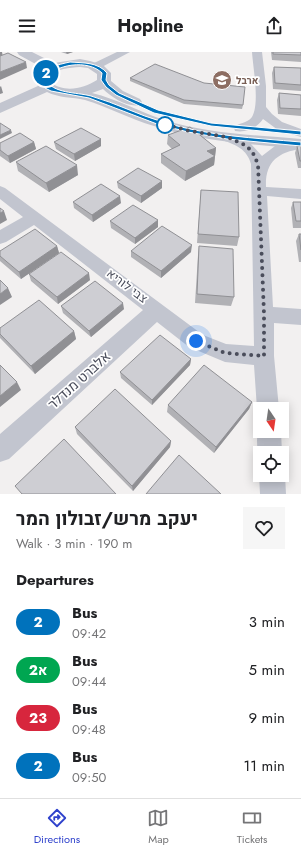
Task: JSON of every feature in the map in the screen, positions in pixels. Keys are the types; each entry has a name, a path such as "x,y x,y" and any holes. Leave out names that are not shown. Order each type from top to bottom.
{"street":[{"path":"22,52 53,68"},
{"path":"96,66 125,52"},
{"path":"240,128 250,125 256,120 260,106 257,52"},
{"path":"46,87 42,79 44,75 53,68 75,63 96,66 104,73 104,80 108,86 117,94 156,112 184,119 240,128 301,133"},
{"path":"258,66 272,67"},
{"path":"0,109 46,87 62,92 72,92 92,89 104,80"},
{"path":"72,92 90,97 159,123 190,131 227,137 301,144"},
{"path":"260,106 272,121 285,128 301,133"},
{"path":"227,137 243,144 252,151 257,158 260,182 264,356 267,402"},
{"path":"260,182 264,161 273,152 301,144"},
{"path":"260,182 301,194"},
{"name":"צבי לוריא","path":"0,191 196,341 225,353 264,356"},
{"path":"0,238 35,217"},
{"name":"אלברט מנדלר","path":"0,450 157,310"},
{"path":"264,314 301,317"},
{"path":"272,482 273,494"}],"building":[{"path":"273,52 301,52 301,55 273,54"},
{"path":"8,53 26,62 0,72 0,56"},
{"path":"155,64 204,83 245,87 243,105 184,100 130,78"},
{"path":"274,67 301,68 301,85 275,83"},
{"path":"279,93 301,95 301,109 280,108"},
{"path":"0,123 11,130 0,135"},
{"path":"190,127 216,148 207,151 215,156 186,171 161,154 180,145 168,135"},
{"path":"81,128 101,139 74,154 54,142"},
{"path":"20,133 34,142 8,156 0,150 0,143"},
{"path":"46,146 77,165 46,183 16,162"},
{"path":"297,146 301,146 301,161 300,161"},
{"path":"138,168 162,181 141,196 117,182"},
{"path":"101,184 120,196 92,215 73,202"},
{"path":"201,190 238,192 239,237 198,234"},
{"path":"293,202 301,202 301,221 296,221"},
{"path":"133,205 158,220 135,238 110,221"},
{"path":"162,226 192,245 161,271 131,251"},
{"path":"35,229 57,246 19,272 0,256 0,251"},
{"path":"299,234 301,234 301,250"},
{"path":"199,246 233,249 234,297 197,294"},
{"path":"61,252 89,273 57,297 29,274"},
{"path":"0,280 8,288 0,294"},
{"path":"95,281 123,303 89,331 61,306"},
{"path":"39,300 74,331 31,366 0,334 0,328"},
{"path":"160,335 191,359 152,400 120,372"},
{"path":"0,365 17,382 0,396"},
{"path":"204,365 252,402 216,447 168,405"},
{"path":"115,389 171,441 132,486 75,427"},
{"path":"64,439 116,494 22,494 15,486"},
{"path":"179,455 221,494 146,494"}],"bus line":[{"name":"2","path":"301,133 211,124 156,112 117,94 104,80 104,73 101,69 88,64 80,63 61,65 48,71 42,79 46,87 53,90 72,92 90,97 159,123 190,131 258,141 301,144"}],"place":[{"name":"ארבל","path":"222,80"}],"route":[{"path":"165,125 159,123 190,131 227,137 250,148 257,158 258,164 264,314 264,356 225,353 196,341"}]}
